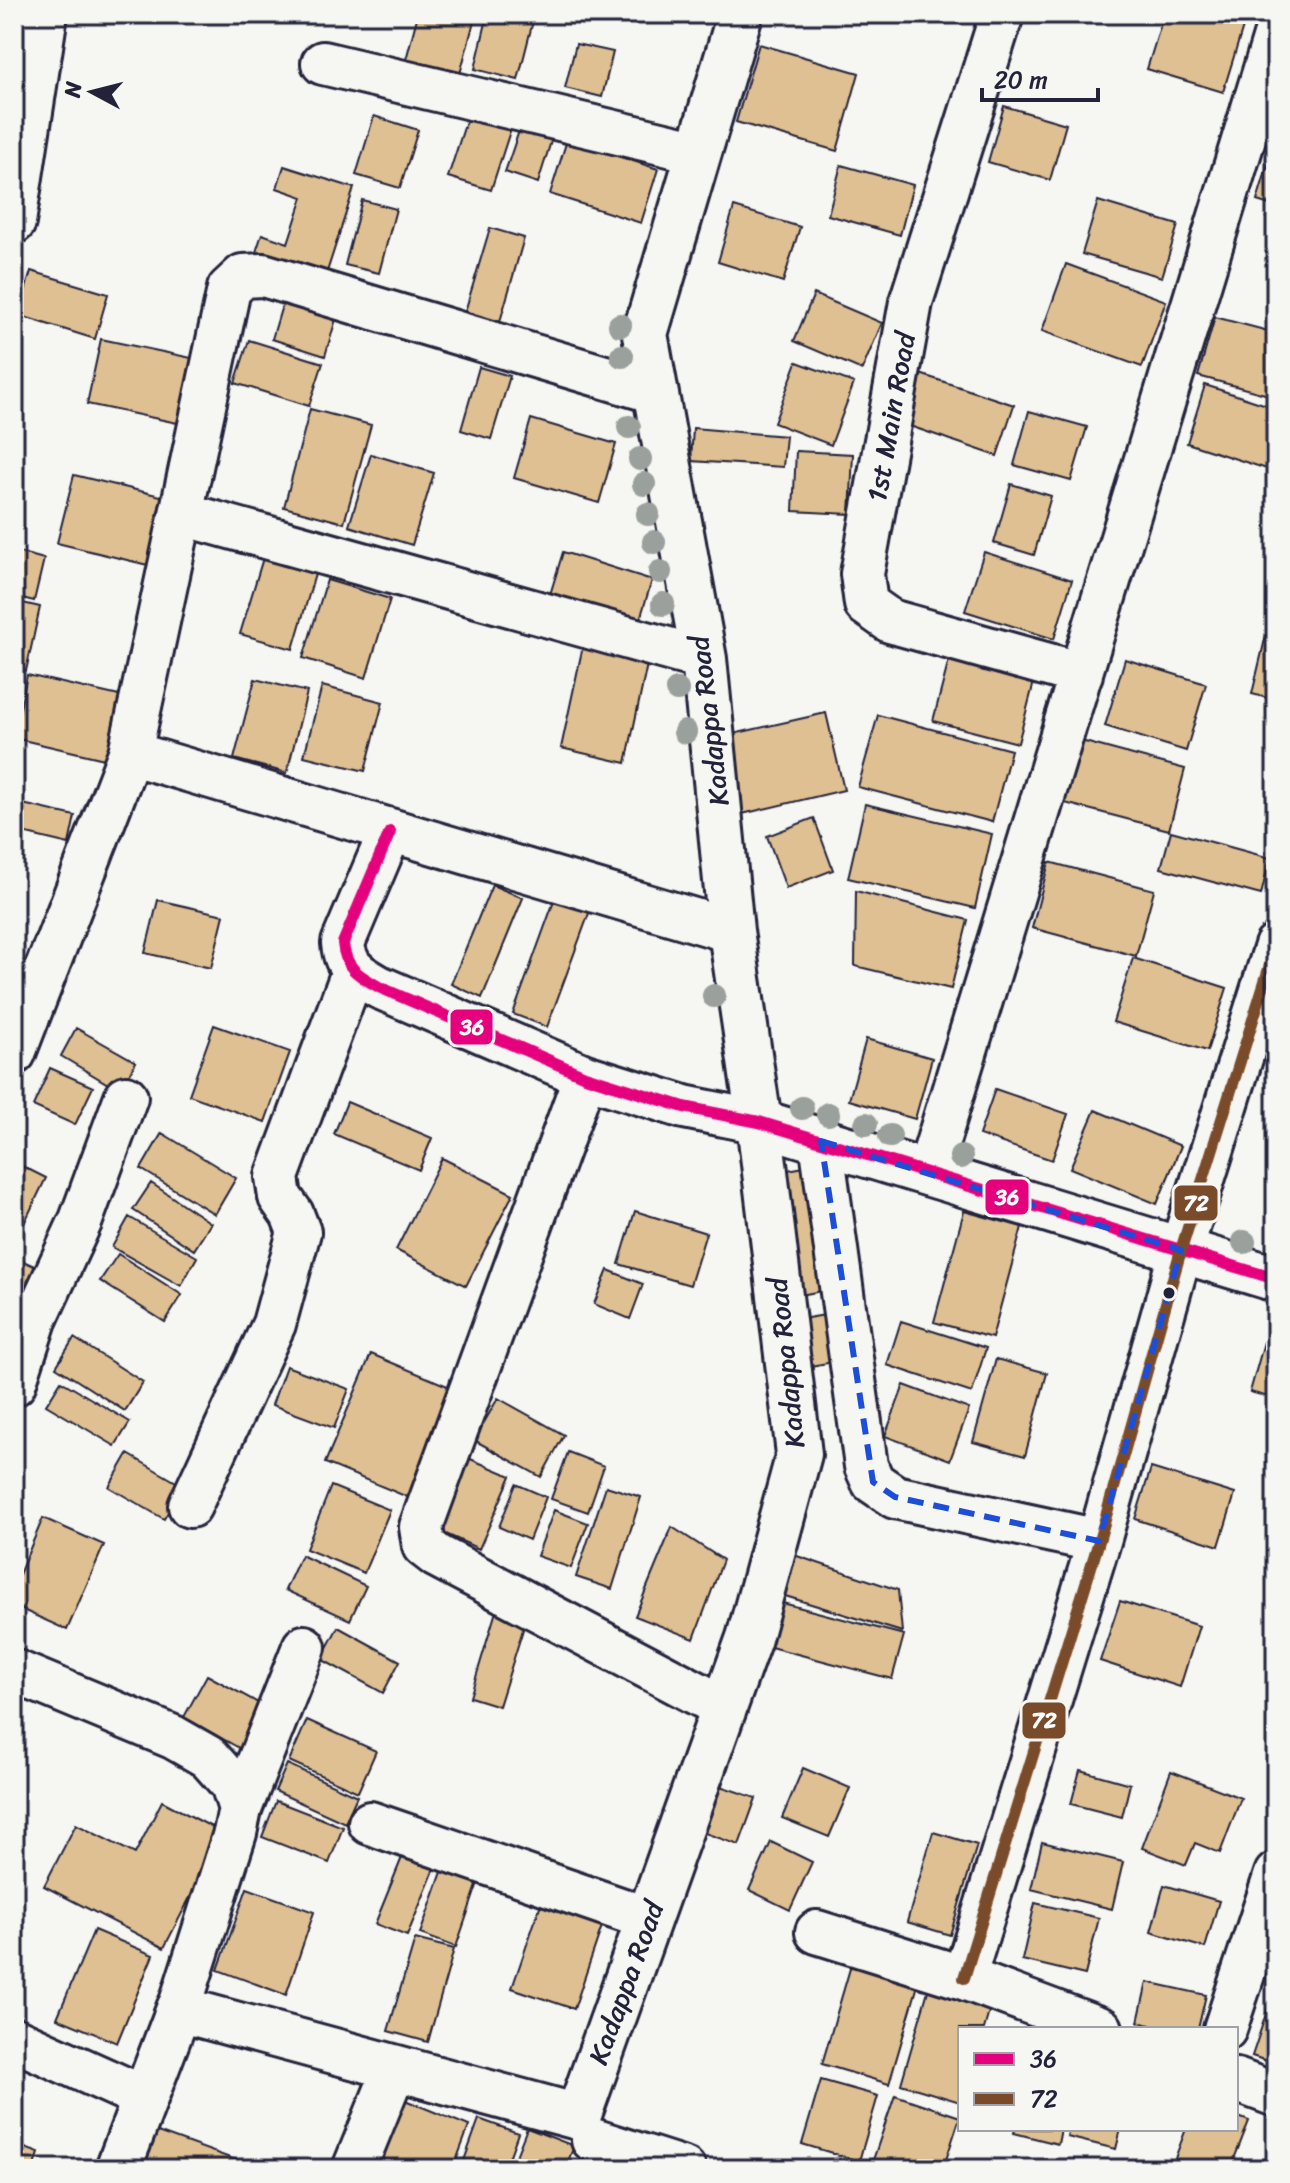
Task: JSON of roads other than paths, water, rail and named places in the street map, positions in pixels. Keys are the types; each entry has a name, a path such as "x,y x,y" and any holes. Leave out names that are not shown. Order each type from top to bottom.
{"main road":[{"name":"Kadappa Road","path":"584,2142 649,1919 749,1638 799,1454 759,1122 731,931 704,659 645,334 740,14"},
{"path":"759,1122 1276,1279"},
{"path":"118,2169 179,2009 395,2068 584,2142"}],"street":[{"path":"16,202 46,14"},
{"name":"1st Main Road","path":"1002,14 911,302 862,574 866,604 890,621 1081,674"},
{"path":"928,1174 1276,33"},
{"path":"323,63 699,152"},
{"path":"14,1053 130,753 229,289 243,276 263,275 655,392"},
{"path":"183,514 704,659"},
{"path":"130,753 731,931"},
{"path":"390,832 343,943 344,955 353,972 379,987 585,1076 684,1107 759,1122"},
{"path":"964,1978 1099,1541 1181,1250 1276,946"},
{"path":"190,1506 274,1324 299,1232 292,1214 280,1197 277,1177 353,972"},
{"path":"585,1076 421,1527 424,1546 437,1556 725,1708"},
{"path":"14,1384 35,1320 81,1220 126,1097"},
{"path":"821,1141 866,1466 873,1482 895,1497 1099,1541"},
{"path":"179,2009 240,1809 304,1647"},
{"path":"14,1671 173,1737 208,1757 232,1784 240,1809"},
{"path":"370,1823 649,1919"},
{"path":"1226,2027 1276,1874"},
{"path":"817,1932 964,1978 1096,2027"},
{"path":"14,2039 145,2098"},
{"path":"354,2169 395,2068"},
{"path":"1238,2081 1276,2095"},
{"path":"584,2142 684,2169"}]}
